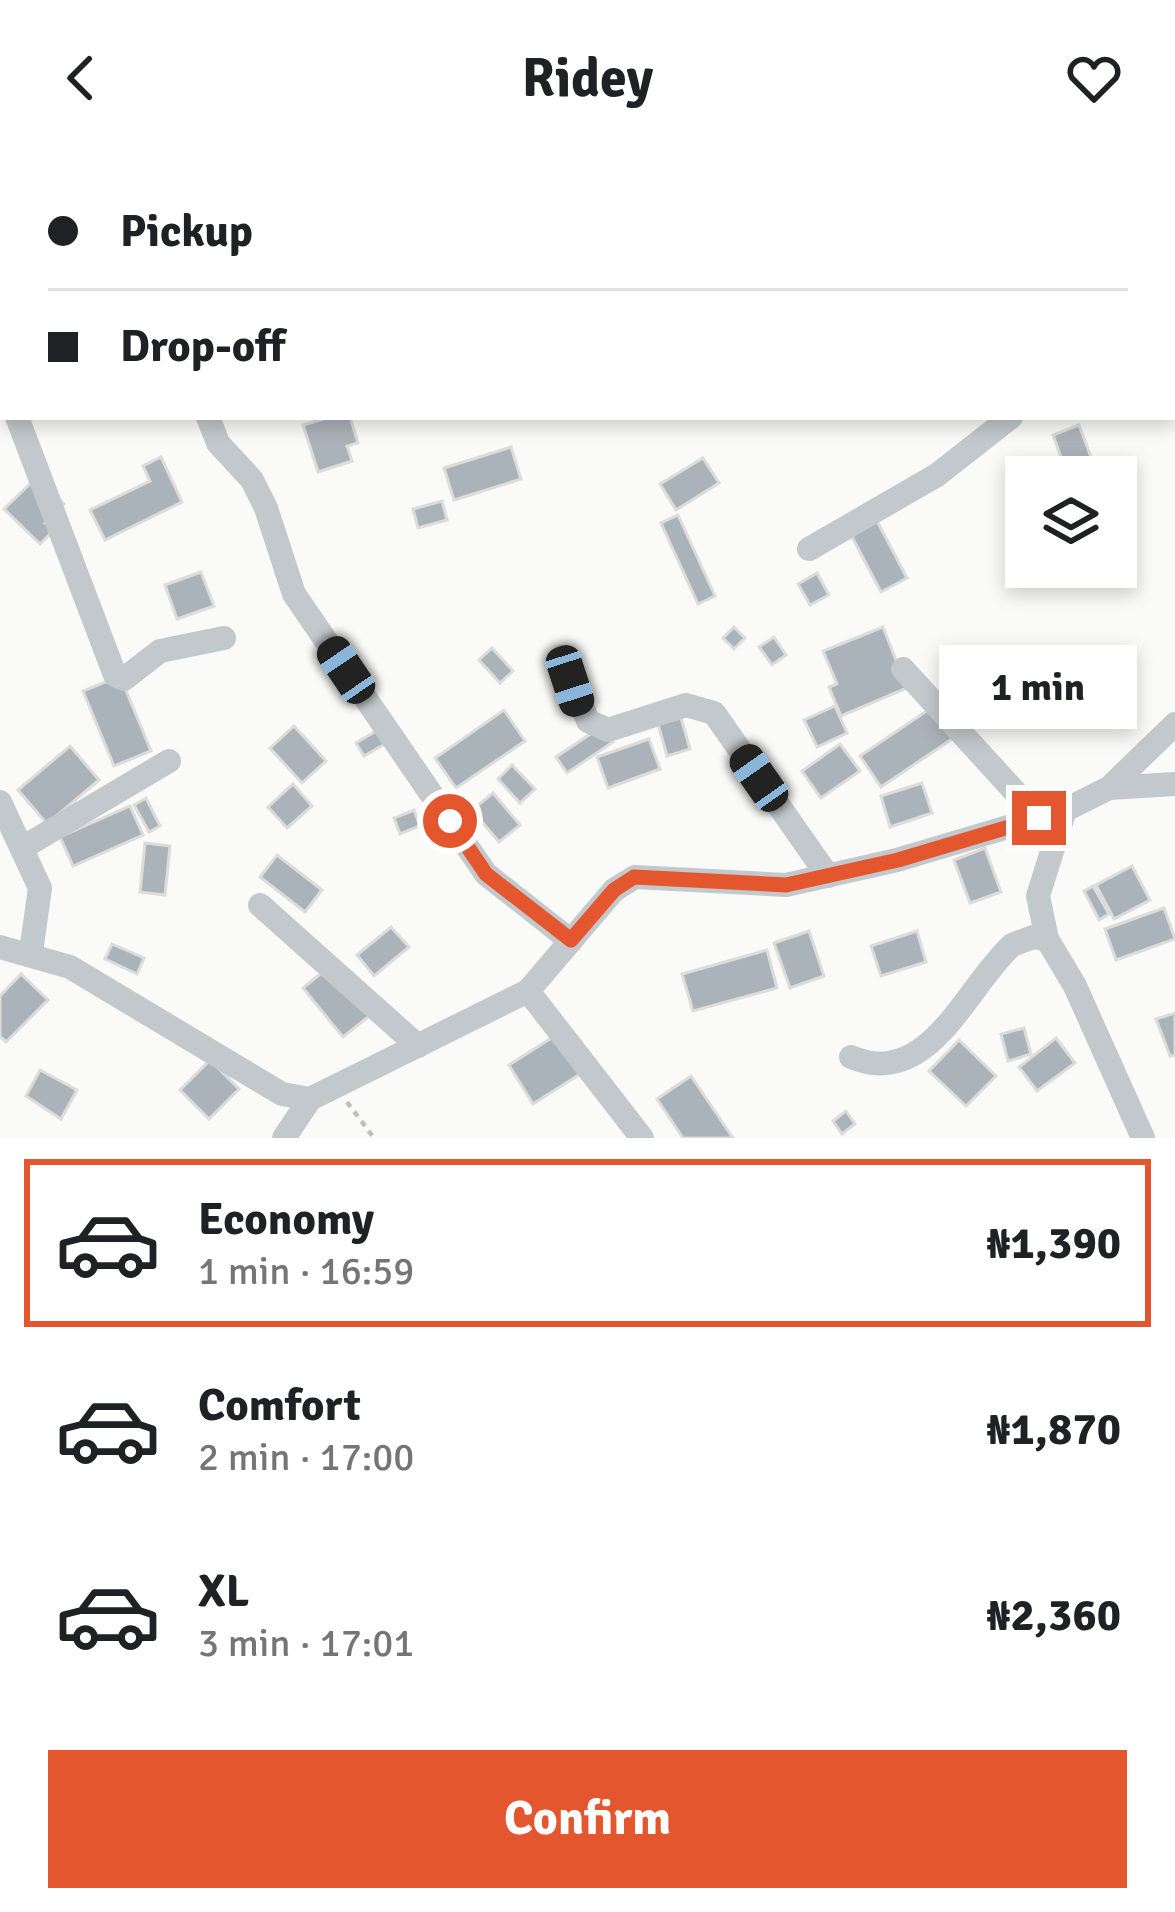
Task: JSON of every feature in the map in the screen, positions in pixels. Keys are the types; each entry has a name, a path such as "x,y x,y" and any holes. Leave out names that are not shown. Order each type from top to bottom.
{"street":[{"path":"18,420 115,675 124,679 160,651 224,638"},
{"path":"209,420 218,443 252,480 266,508 294,594 486,874 571,940"},
{"path":"809,548 937,476 1007,420"},
{"path":"562,657 588,721 608,730 686,705 713,712 828,876"},
{"path":"903,669 1039,818"},
{"path":"0,947 31,952 70,967 282,1094 310,1099 528,991 614,890 634,877 786,885 1039,818 1109,788 1175,724"},
{"path":"22,848 169,760"},
{"path":"1109,788 1175,784"},
{"path":"0,802 40,888 31,952"},
{"path":"1065,810 1038,896 1047,939 1075,986 1143,1138"},
{"path":"260,905 418,1046"},
{"path":"851,1057 871,1065 916,1055 1005,951 1026,938 1047,939"},
{"path":"528,991 642,1138"},
{"path":"284,1138 310,1099"}],"path":[{"path":"337,1088 374,1138"}],"building":[{"path":"351,420 358,443 347,446 352,461 318,472 303,425"},
{"path":"1079,425 1090,456 1060,456 1053,435"},
{"path":"511,447 521,479 454,500 444,468"},
{"path":"161,457 182,502 105,540 90,510 150,481 143,466"},
{"path":"703,458 719,483 676,510 660,484"},
{"path":"37,477 64,504 45,523 53,531 40,544 4,509"},
{"path":"442,501 447,520 418,528 413,509"},
{"path":"678,515 715,596 698,604 661,523"},
{"path":"877,521 907,578 881,592 851,535"},
{"path":"201,572 214,606 177,619 165,585"},
{"path":"817,573 829,595 810,605 798,584"},
{"path":"734,627 745,638 734,649 723,638"},
{"path":"883,627 907,688 841,716 829,687 837,684 823,651"},
{"path":"774,637 786,655 772,665 759,647"},
{"path":"492,648 513,671 500,683 479,660"},
{"path":"120,676 151,751 114,766 83,691"},
{"path":"937,704 958,735 881,787 860,756"},
{"path":"835,706 847,733 817,747 804,720"},
{"path":"504,710 525,741 456,788 435,758"},
{"path":"681,718 690,749 667,756 658,724"},
{"path":"294,726 326,761 302,783 270,748"},
{"path":"601,727 613,742 567,773 556,757"},
{"path":"376,731 385,744 364,756 356,743"},
{"path":"649,739 660,769 608,788 597,757"},
{"path":"840,744 860,771 821,798 802,771"},
{"path":"70,746 99,780 47,824 18,790"},
{"path":"512,765 535,789 520,803 498,779"},
{"path":"922,783 932,813 890,827 881,796"},
{"path":"293,784 312,806 287,828 268,807"},
{"path":"493,793 520,825 499,842 472,810"},
{"path":"146,798 160,826 149,832 134,805"},
{"path":"130,806 143,835 73,866 60,837"},
{"path":"414,810 420,826 400,834 394,818"},
{"path":"145,843 170,846 165,895 140,892"},
{"path":"985,848 1001,892 970,903 954,860"},
{"path":"277,855 322,890 305,912 260,877"},
{"path":"1132,866 1150,900 1114,919 1096,885"},
{"path":"1093,886 1109,914 1099,920 1084,891"},
{"path":"1164,908 1175,939 1116,960 1105,929"},
{"path":"391,927 409,947 374,976 357,955"},
{"path":"809,931 824,976 790,988 774,943"},
{"path":"917,931 926,962 881,976 871,946"},
{"path":"112,944 144,958 137,974 105,959"},
{"path":"767,950 777,988 693,1011 682,974"},
{"path":"324,971 373,1013 343,1037 303,988"},
{"path":"21,974 48,1000 6,1042 0,1036 0,996"},
{"path":"1175,1013 1175,1055 1170,1056 1156,1019"},
{"path":"1024,1028 1031,1054 1008,1061 1001,1034"},
{"path":"564,1030 588,1069 533,1104 509,1065"},
{"path":"1056,1038 1075,1063 1037,1091 1019,1067"},
{"path":"959,1040 996,1076 966,1106 929,1071"},
{"path":"210,1060 239,1089 209,1119 180,1090"},
{"path":"40,1070 77,1090 61,1119 26,1096"},
{"path":"691,1076 733,1138 683,1138 657,1099"},
{"path":"846,1111 855,1124 842,1134 833,1121"}],"route":[{"path":"450,821 486,874 571,940 614,890 634,877 786,885 898,860 1039,818"}]}
